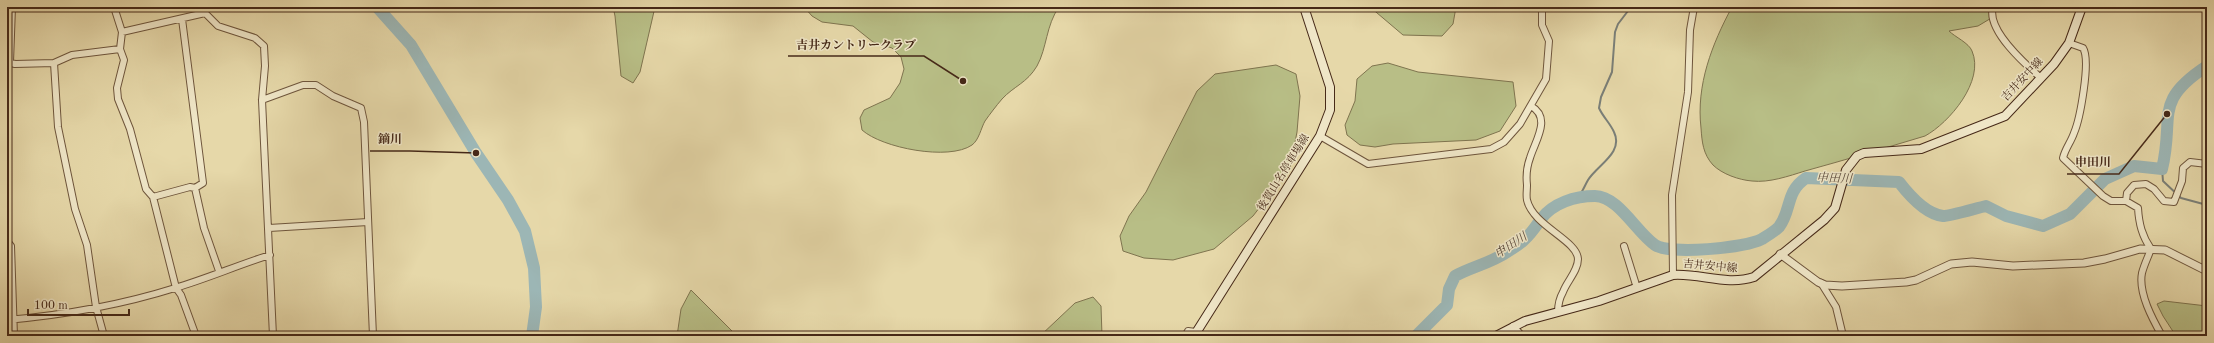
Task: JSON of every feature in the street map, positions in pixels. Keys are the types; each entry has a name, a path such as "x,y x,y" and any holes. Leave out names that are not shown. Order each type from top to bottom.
{"main road":[{"name":"後賀山名停車場線","path":"1195,334 1320,136 1330,110 1330,87 1304,7"},
{"name":"吉井安中線","path":"1496,336 1513,326 1637,288 1673,275 1685,274 1743,281 1754,277 1780,254 1824,220 1835,208 1850,162 1857,156 1864,153 1922,149 2006,116 2041,78 2069,44 2082,7"}],"street":[{"path":"12,7 9,62 15,64 54,63 72,54 120,49"},
{"path":"114,7 122,32 120,49 124,60 117,88 118,99 130,129 146,189 153,197 176,288 181,295 196,336"},
{"path":"1320,136 1368,164 1495,148 1504,142 1520,124 1542,88 1548,71 1548,42 1542,25 1542,7"},
{"path":"1673,275 1674,184 1688,92 1690,30 1694,7"},
{"path":"1993,7 1992,11 1997,30 2022,62 2041,78"},
{"path":"122,32 205,13 218,26 255,38 264,46 265,66 262,100 269,228 272,336"},
{"path":"153,197 190,187 195,188 203,183 182,19"},
{"path":"2069,44 2083,48 2087,64 2084,92 2075,133 2065,149 2063,158 2103,196 2111,201 2126,201 2138,208 2139,223 2144,239 2151,249"},
{"path":"54,63 58,127 75,209 87,246 96,307 104,336"},
{"path":"262,100 304,85 316,85 333,96 361,108 363,114 373,336"},
{"path":"1531,106 1540,114 1542,124 1529,159 1526,178 1527,200 1537,217 1574,247 1577,252 1576,269 1563,291 1558,312"},
{"path":"2126,201 2127,193 2134,185 2146,184 2154,189 2164,201 2174,202 2182,181 2183,168 2190,162 2207,164"},
{"path":"195,188 204,228 219,271"},
{"path":"269,228 368,222"},
{"path":"7,241 11,246 10,320 14,336"},
{"path":"1624,246 1637,288"},
{"path":"1780,254 1821,283 1833,287 1906,282 1916,280 1950,264 1972,262 2013,266 2084,263 2106,259 2140,249 2165,250 2207,271"},
{"path":"2151,249 2142,274 2142,287 2155,324 2162,336"},
{"path":"10,320 96,307 142,298 176,288 219,271 270,255"},
{"path":"1821,283 1836,307 1843,336"},
{"path":"1513,326 1522,336"},
{"path":"1185,336 1188,331 1195,334"}],"green space":[{"path":"613,7 655,7 640,72 633,83 621,76"},
{"path":"804,7 1059,7 1051,21 1043,52 1037,66 1025,80 1002,99 985,121 974,143 961,150 932,152 900,147 884,142 862,130 860,118 864,110 890,98 900,83 904,69 901,57 892,48 873,42 853,26 822,22 812,16"},
{"path":"1370,7 1456,7 1453,24 1442,36 1403,35"},
{"path":"1732,7 1996,7 1993,17 1978,26 1949,31 1965,43 1972,51 1975,63 1974,75 1969,88 1954,111 1934,130 1925,136 1865,154 1786,177 1759,181 1736,178 1726,174 1713,165 1705,152 1701,133 1700,112 1703,81 1712,50"},
{"path":"1388,63 1418,72 1513,82 1516,106 1500,131 1476,140 1393,144 1375,147 1360,145 1347,135 1345,125 1355,101 1357,79 1372,66"},
{"path":"1276,65 1296,74 1300,96 1297,132 1290,168 1253,216 1214,249 1173,260 1144,258 1123,251 1120,236 1129,216 1146,192 1197,91 1215,74"},
{"path":"691,290 737,336 677,336 681,309"},
{"path":"1093,297 1101,306 1102,336 1040,336 1075,303"},
{"path":"2164,301 2207,306 2207,336 2176,336 2157,304"}],"waterway":[{"path":"377,7 411,45 476,153 508,200 525,231 534,268 536,307 532,336"},
{"path":"1577,199 1592,174 1613,152 1615,146 1616,139 1614,132 1599,108 1601,97 1612,72 1615,32 1618,24 1631,7"},
{"name":"申田川","path":"1416,336 1447,305 1449,289 1455,276 1507,252 1527,238 1546,213 1558,205 1580,197 1595,196 1612,202 1655,245 1676,250 1725,247 1740,245 1762,239 1779,227 1786,214 1795,189 1799,183 1806,178 1899,182 1924,208 1930,212 1943,216 1986,206 2006,216 2043,226 2070,214 2105,179 2134,166 2162,169 2167,123 2172,100 2190,79 2207,66"},
{"path":"2162,169 2163,181 2181,198 2207,205"}],"place":[{"name":"吉井カントリークラブ","path":"963,81"},
{"name":"申田川","path":"2167,114"},
{"name":"鏑川","path":"476,153"}]}
